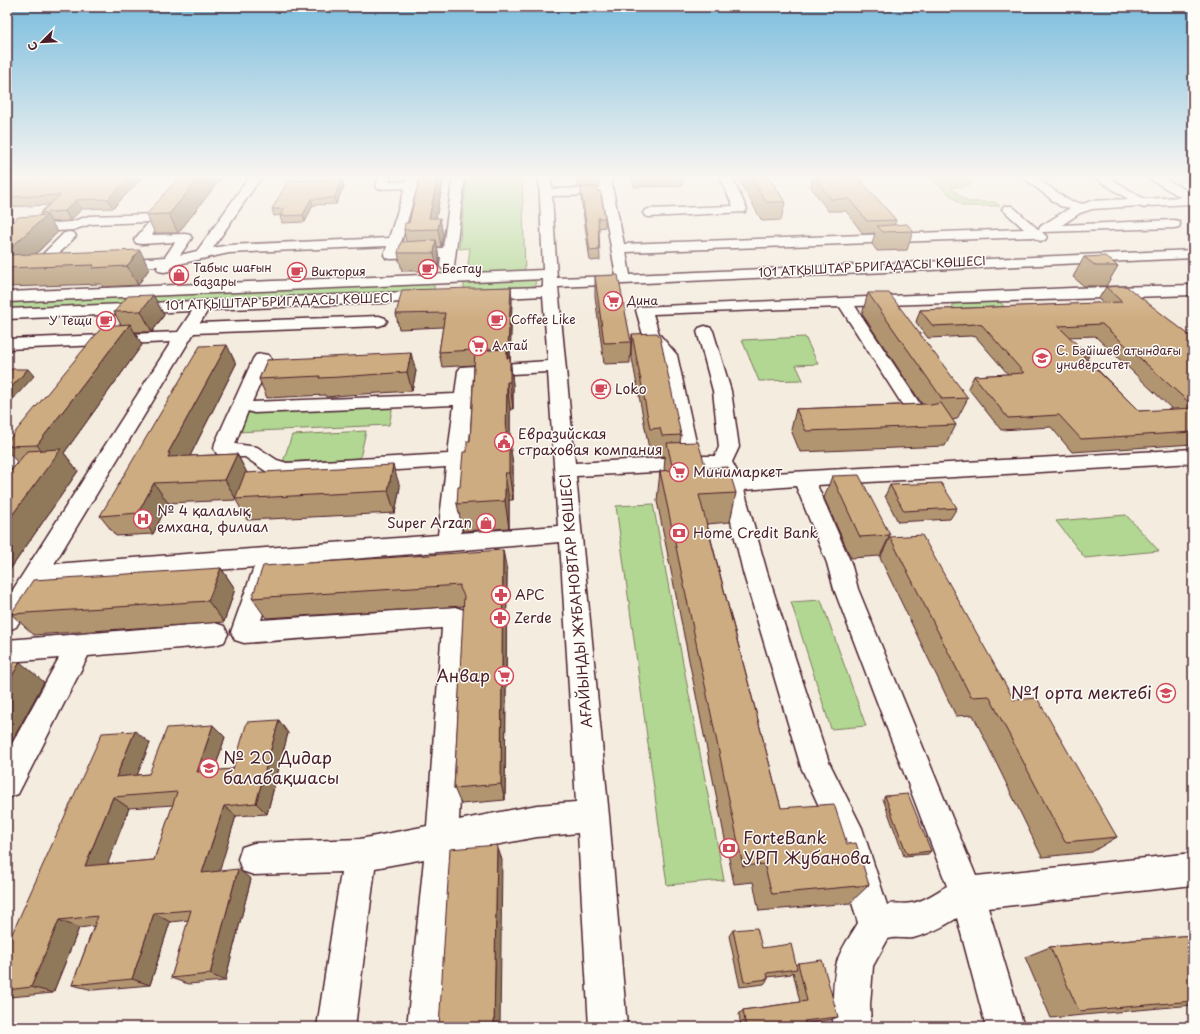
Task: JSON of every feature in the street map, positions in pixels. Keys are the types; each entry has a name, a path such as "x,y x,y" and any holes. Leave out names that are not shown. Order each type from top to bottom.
{"street":[{"path":"7,241 21,229 73,226 78,224"},
{"path":"154,224 141,240 215,236"},
{"path":"202,254 223,224"},
{"path":"400,224 391,255 450,252"},
{"path":"446,278 454,224"},
{"name":"АҒАЙЫНДЫ ЖҰБАНОВТАР КӨШЕСІ","path":"547,224 550,282 571,533 608,1027"},
{"path":"612,224 624,279"},
{"path":"1029,224 1037,230 1065,259"},
{"path":"1037,230 1049,224"},
{"path":"617,248 1168,224"},
{"path":"60,267 37,268 69,236"},
{"path":"147,291 170,261 185,238"},
{"path":"838,239 851,258"},
{"path":"99,265 170,261 229,249 395,242"},
{"name":"101 АТҚЫШТАР БРИГАДАСЫ КӨШЕСІ","path":"7,297 446,278 550,282 624,279 837,269 851,258 1033,260 1193,254"},
{"path":"1033,260 1072,292"},
{"path":"837,269 849,293 921,419"},
{"name":"101 АТҚЫШТАР БРИГАДАСЫ КӨШЕСІ","path":"7,314 442,295 446,278"},
{"name":"101 АТҚЫШТАР БРИГАДАСЫ КӨШЕСІ","path":"471,294 550,282"},
{"path":"691,464 668,355 650,335 644,310 849,293 1123,292 1193,290"},
{"path":"1123,292 1141,306"},
{"path":"7,620 203,306"},
{"path":"7,344 106,340 186,333 379,321"},
{"path":"706,331 722,391 729,447 727,472 755,572 816,767 846,828 876,926"},
{"path":"91,358 106,340"},
{"path":"262,359 225,443 224,449 230,451 247,451 260,457 273,468 287,470 457,460"},
{"path":"449,542 467,372 557,366"},
{"path":"254,407 464,399"},
{"path":"7,464 42,420"},
{"path":"566,470 691,464 727,472 803,478 1193,456"},
{"path":"803,478 839,563 846,589 967,894 1006,1027"},
{"path":"36,575 571,533"},
{"path":"269,556 244,632 455,617 442,838 426,1027"},
{"path":"7,651 215,634"},
{"path":"7,782 80,645"},
{"path":"254,859 360,855 442,838 537,821 593,816"},
{"path":"336,1027 360,855"},
{"path":"852,1027 851,1005 855,962 876,926 894,920 910,921 926,916 967,894 1193,869"}],"green space":[{"path":"462,224 524,224 525,271 467,273 470,248 459,249"},
{"path":"533,279 536,283 527,289 466,290 464,288 464,283 467,282"},
{"path":"432,283 434,285 434,290 430,292 7,311 7,300"},
{"path":"1000,302 1012,315 963,317 951,304"},
{"path":"805,337 818,364 796,365 803,380 759,381 742,340"},
{"path":"393,405 389,425 236,432 245,412"},
{"path":"366,431 360,458 283,462 292,435"},
{"path":"653,504 724,880 667,885 616,506"},
{"path":"1126,515 1159,551 1085,558 1056,521"},
{"path":"821,600 866,726 831,729 791,602"}],"building":[{"path":"9,224 37,224 7,251 7,226"},
{"path":"405,224 439,224 438,229 404,230"},
{"path":"586,224 598,224 599,250 590,251"},
{"path":"907,224 913,231 883,232 877,226"},
{"path":"436,240 434,253 398,253 401,242"},
{"path":"140,250 127,266 92,268 94,265 7,268 7,255"},
{"path":"1105,256 1118,266 1096,266 1084,257"},
{"path":"618,275 631,342 604,343 595,276"},
{"path":"1126,286 1193,338 1193,406 1102,324 1058,326 1089,356 1083,356 1139,411 1193,408 1193,432 1081,439 1059,415 1008,418 974,376 1024,373 982,325 933,326 920,310 1122,302 1106,287"},
{"name":"Алтай","path":"511,287 508,348 439,352 445,313 396,314 402,290"},
{"path":"868,293 889,293 968,398 941,399"},
{"path":"153,295 141,311 114,312 128,296"},
{"path":"130,324 37,445 7,446 7,442 103,326"},
{"path":"657,333 660,337 681,435 662,436 660,428 650,429 632,334"},
{"path":"227,345 168,453 170,453 168,457 237,454 225,480 154,483 138,513 100,516 200,346"},
{"path":"506,349 507,358 510,358 510,382 507,382 506,440 509,440 509,473 505,473 505,501 457,504 463,452 467,452 467,441 470,441 475,351"},
{"path":"411,353 407,372 319,378 320,376 259,379 267,360"},
{"path":"7,369 28,369 7,392"},
{"path":"941,403 956,425 806,431 796,409 931,405"},
{"path":"698,442 706,468 728,467 736,493 699,495 781,808 834,804 847,844 856,843 869,885 772,894 764,864 743,866 660,471 673,470 667,443"},
{"path":"61,449 7,522 7,476 27,451"},
{"path":"393,465 388,491 235,499 245,473"},
{"path":"859,475 890,535 860,537 832,476"},
{"path":"941,483 957,508 904,511 890,485"},
{"path":"922,535 1014,700 1037,698 1117,837 1065,842 989,696 971,697 890,537"},
{"path":"503,550 501,784 454,788 464,596 460,585 252,598 263,566"},
{"path":"221,568 208,601 11,614 33,580"},
{"path":"20,662 7,685 7,663"},
{"path":"279,720 256,803 224,806 202,873 238,869 210,974 171,978 191,910 154,913 132,979 72,985 98,916 59,920 31,987 7,990 7,945 102,733 135,731 116,777 149,774 167,728 213,725 197,772 233,769 247,722","holes":["177,792 154,860 85,866 113,797"]},
{"path":"908,794 931,851 907,854 885,796"},
{"path":"497,845 494,1027 439,1027 450,849"},
{"path":"757,928 762,948 791,944 797,969 767,973 768,979 744,982 733,930"},
{"path":"1193,935 1193,1001 1079,1011 1050,947"},
{"path":"822,960 838,1017 804,1021 806,1027 746,1027 743,1010 807,1001 798,963"}],"place":[{"name":"Бестау","path":"428,269"},
{"name":"Виктория","path":"297,272"},
{"name":"Табыс шағын базары","path":"179,275"},
{"name":"Дина","path":"613,301"},
{"name":"Coffee Like","path":"497,320"},
{"name":"У Тещи","path":"106,321"},
{"name":"Алтай","path":"478,346"},
{"name":"С. Бәйішев атындағы университет","path":"1042,358"},
{"name":"Loko","path":"601,389"},
{"name":"Евразийская страховая компания","path":"504,442"},
{"name":"Минимаркет","path":"679,472"},
{"name":"№ 4 қалалық емхана, филиал","path":"143,519"},
{"name":"Super Arzan","path":"486,523"},
{"name":"Home Credit Bank","path":"679,533"},
{"name":"АРС","path":"501,595"},
{"name":"Zerde","path":"500,618"},
{"name":"Анвар","path":"504,676"},
{"name":"№1 орта мектебі","path":"1166,693"},
{"name":"№ 20 Дидар балабақшасы","path":"209,768"},
{"name":"ForteBank УРП Жубанова","path":"729,848"}]}
